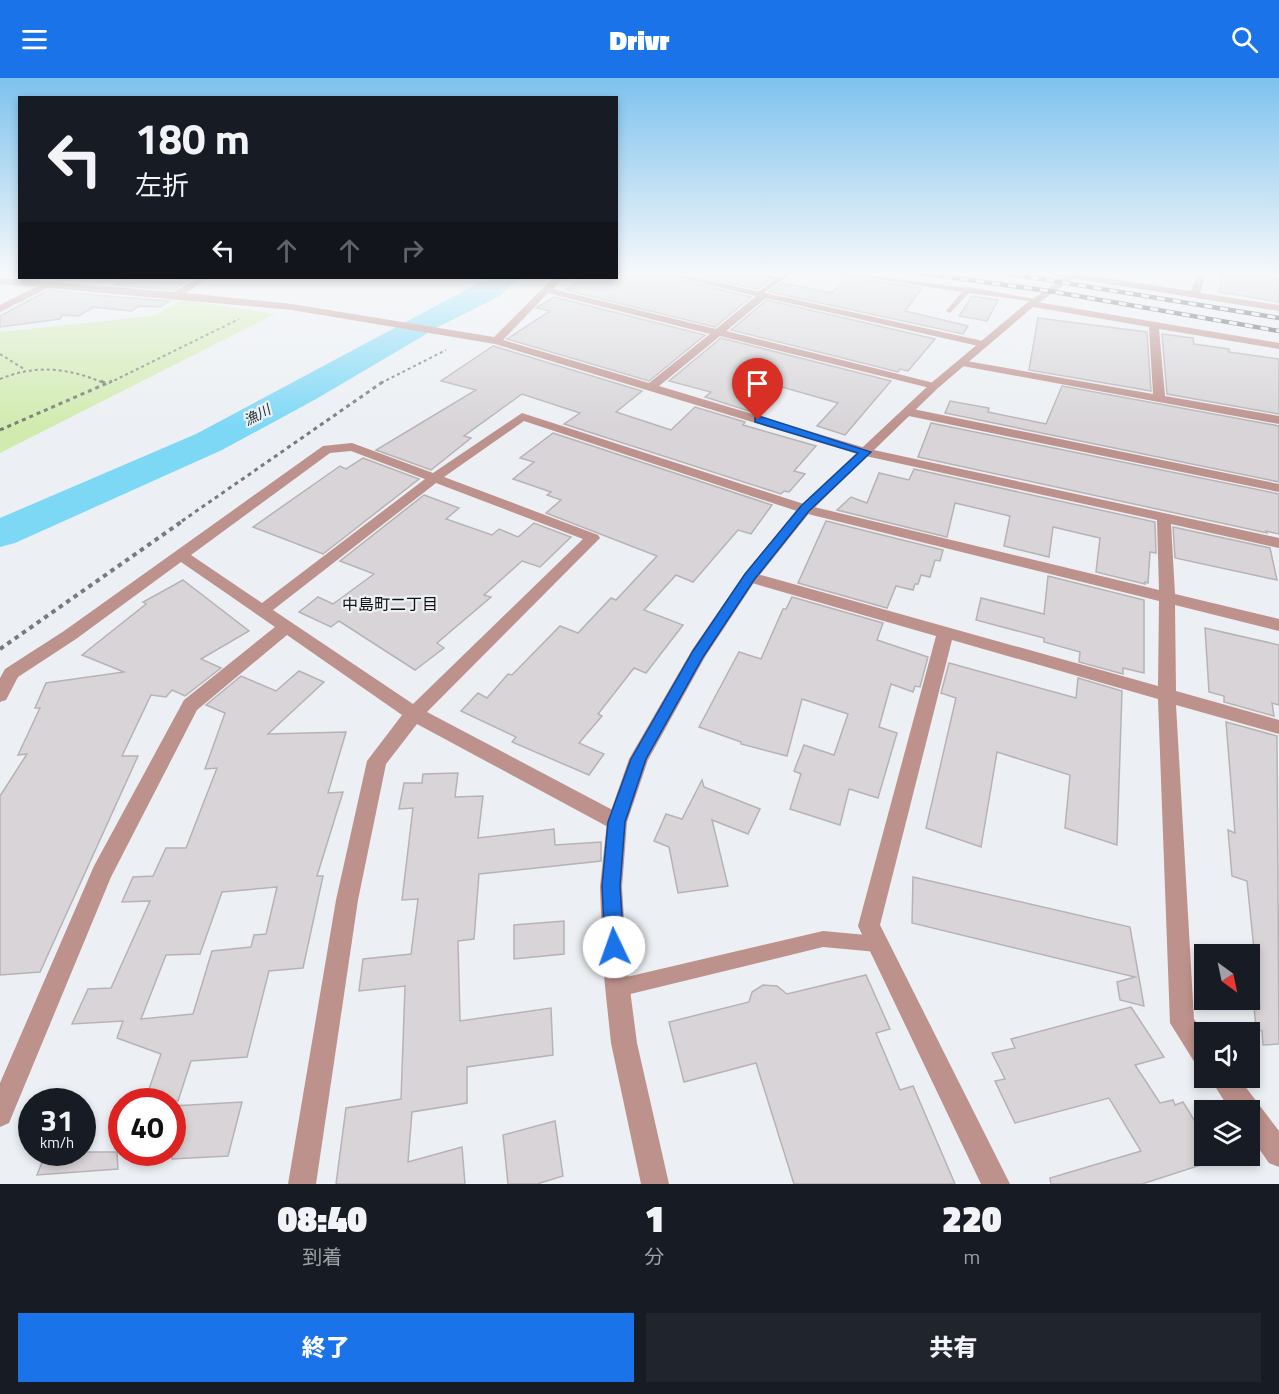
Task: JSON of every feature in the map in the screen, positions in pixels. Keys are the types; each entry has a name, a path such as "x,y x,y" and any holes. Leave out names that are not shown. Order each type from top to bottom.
{"street":[{"path":"391,324 496,341 866,452 1279,543"},
{"path":"496,341 513,324"},
{"path":"680,324 934,386"},
{"path":"651,387 729,324"},
{"path":"893,324 983,344"},
{"path":"655,1184 624,1043 611,886 617,822 639,759 698,654 750,577 805,509 934,386 1008,324"},
{"path":"1147,324 1279,346"},
{"path":"1154,325 1159,400"},
{"path":"961,363 1279,420"},
{"path":"908,412 1279,488"},
{"path":"262,611 434,479 522,417 805,509 1279,625"},
{"path":"0,695 11,673 70,635 327,449 352,447 592,538 414,714 376,761 347,900 302,1184"},
{"path":"1164,518 1167,697 1182,1023 1194,1040"},
{"path":"182,555 414,714 617,822"},
{"path":"750,577 1279,727"},
{"path":"0,1114 102,873 190,705 286,627"},
{"path":"945,634 869,926 996,1184"},
{"path":"1260,1128 1279,1154"}],"lane":[{"path":"618,988 823,939 877,944"}],"path":[{"path":"0,430 106,384 229,324"},
{"path":"0,649 378,384 471,337"},
{"path":"0,354 24,369"},
{"path":"0,379 24,369 64,369 106,384"}],"green space":[{"path":"80,324 256,324 0,453 0,332"}],"building":[{"path":"0,324 25,324 0,327"},
{"path":"531,324 660,324 705,335 649,381 507,339"},
{"path":"701,324 719,324 715,327"},
{"path":"739,324 869,324 935,339 908,371 900,369 898,372 731,330"},
{"path":"915,324 958,324 968,326 963,334"},
{"path":"1037,324 1082,324 1147,332 1151,391 1029,370"},
{"path":"1162,334 1193,338 1194,344 1229,349 1229,352 1279,359 1279,414 1167,394"},
{"path":"721,338 891,381 845,435 817,426 838,403 782,387 755,413 705,397 711,392 669,381"},
{"path":"493,346 642,391 616,412 671,430 695,407 745,422 743,425 816,446 794,471 805,474 789,492 784,491 781,494 564,424 580,413 522,394 464,436 471,438 431,470 376,450 476,390 441,381"},
{"path":"1062,386 1279,426 1279,482 945,413 950,401 989,408 988,412 1046,424"},
{"path":"931,423 1279,494 1279,534 918,457"},
{"path":"553,433 772,505 751,534 738,530 693,582 676,575 644,610 683,625 646,673 634,668 598,714 602,716 579,743 604,754 589,775 512,742 516,737 461,711 478,693 487,698 508,674 512,675 560,626 578,633 611,598 616,600 657,556 546,513 561,500 547,495 551,492 513,479 534,462 520,458"},
{"path":"363,458 419,479 323,554 253,527 340,466 346,469"},
{"path":"914,469 1155,522 1156,553 1150,552 1148,583 1096,572 1100,538 1053,527 1049,557 1004,546 1010,516 955,503 947,537 837,510 851,497 867,503 879,473 909,480"},
{"path":"424,495 459,508 446,519 492,535 499,529 518,537 534,523 571,537 540,567 522,561 484,595 491,597 437,643 444,648 415,670 339,621 331,627 299,612 318,597 333,604 374,574 340,561"},
{"path":"826,521 943,550 940,561 935,560 930,577 921,575 913,590 896,586 887,608 798,583"},
{"path":"1173,527 1270,548 1277,580 1175,558"},
{"path":"1048,576 1144,600 1144,673 1123,668 1123,674 1079,662 1080,652 1044,642 1044,638 976,620 981,598 1044,614"},
{"path":"183,580 249,631 201,659 221,668 185,696 172,690 166,697 151,695 122,756 138,756 40,972 0,975 0,796 27,754 18,755 40,708 35,708 46,683 124,672 82,655 146,604 143,602"},
{"path":"792,597 883,623 877,640 928,657 920,687 915,686 913,692 891,684 879,727 897,733 878,798 849,789 840,825 790,809 801,774 794,771 804,745 834,755 848,714 802,699 787,756 741,744 741,742 699,727 739,652 761,659 783,609 786,609"},
{"path":"1205,628 1279,645 1279,705 1272,703 1274,716 1224,702 1224,696 1209,692"},
{"path":"949,663 1076,698 1078,678 1122,691 1117,845 1065,828 1070,775 997,752 981,847 926,828 956,698 941,693"},
{"path":"299,671 324,682 268,734 346,732 328,793 343,792 317,876 323,876 303,968 269,971 247,1057 191,1061 182,1088 149,1088 161,1054 117,1038 123,1021 72,1024 88,989 111,988 150,901 122,902 133,877 153,876 166,848 186,848 217,768 205,769 225,713 206,705 241,676 276,691","holes":["277,887 266,934 254,935 251,947 212,951 193,1014 141,1019 166,955 200,954 222,892"]},
{"path":"1226,722 1277,736 1279,1044 1263,1045 1260,1022 1255,1022 1254,1010 1260,1010 1260,944 1253,944 1247,881 1232,876 1228,830 1235,833"},
{"path":"458,773 455,797 483,796 478,838 554,829 555,845 601,842 601,861 479,874 474,939 458,941 460,1021 551,1008 553,1055 467,1067 467,1103 412,1112 408,1162 462,1147 465,1184 336,1184 346,1108 401,1099 405,986 359,991 363,959 411,954 418,899 402,900 413,808 399,809 404,783 422,783 423,774"},
{"path":"702,780 704,787 760,809 748,834 712,820 728,886 678,893 669,847 654,841 666,814 682,819"},
{"path":"913,877 1130,927 1144,1006 1120,1000 1117,982 1135,977 912,923"},
{"path":"564,921 564,954 514,959 514,925"},
{"path":"866,975 890,1029 876,1033 900,1090 913,1086 955,1184 794,1184 756,1063 684,1082 669,1022 749,1002 752,992 763,985 777,986 787,994"},
{"path":"1131,1007 1164,1057 1135,1065 1160,1103 1173,1100 1175,1105 1183,1102 1194,1120 1194,1166 1198,1166 1142,1184 1051,1184 1050,1178 1141,1151 1109,1098 1015,1123 995,1081 1005,1079 992,1053 1015,1048 1011,1039"},
{"path":"242,1102 228,1156 186,1158 186,1105"},
{"path":"555,1121 563,1176 537,1184 508,1184 503,1135"},
{"path":"96,1152 108,1152 108,1166 118,1166 118,1169 37,1175 41,1166 96,1166"}],"waterway":[{"name":"漁川","path":"0,534 209,442 304,392 423,324"}],"railway":[{"path":"1237,324 1279,331"}],"district":[{"name":"中島町二丁目","path":"390,604"}],"route":[{"path":"614,947 611,886 617,822 639,759 698,654 750,577 805,509 866,452 758,420"}]}
